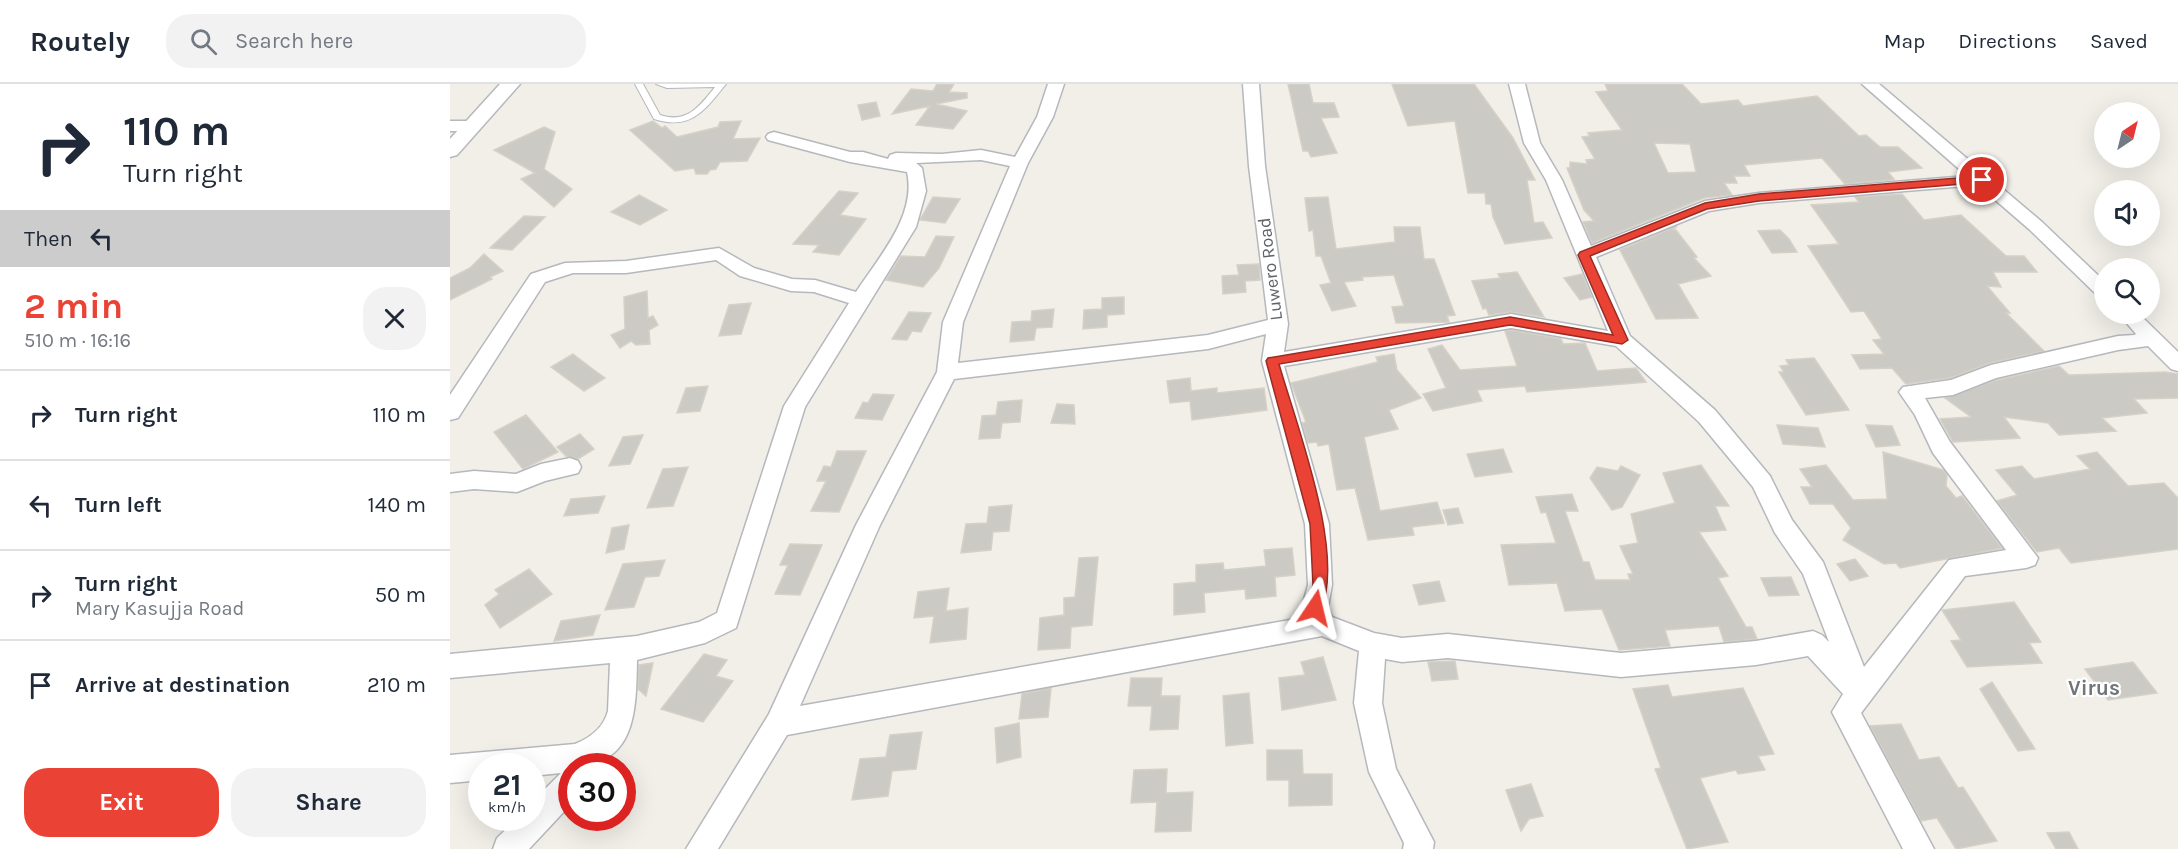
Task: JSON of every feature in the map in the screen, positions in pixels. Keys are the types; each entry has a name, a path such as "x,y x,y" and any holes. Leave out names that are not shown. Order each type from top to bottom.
{"street":[{"path":"450,150 510,84"},
{"path":"700,849 778,723 868,525 947,372 953,322 979,255 1020,163 1045,117 1056,84"},
{"name":"Luwero Road","path":"1251,84 1257,166 1278,324 1272,361 1317,524 1320,585 1315,608 1323,625"},
{"path":"1517,84 1532,143 1554,180 1622,340 1707,416 1762,482 1783,526 1814,569 1861,695"},
{"path":"1870,84 1982,180 2094,282"},
{"path":"450,126 472,126"},
{"path":"450,666 624,649 698,635 727,620 795,406 907,226 918,198 918,183 914,168 850,157 774,137"},
{"path":"850,157 942,159 981,155 1020,163"},
{"path":"1584,255 1705,206 1759,198 1982,180"},
{"path":"450,412 538,278 572,267 626,267 719,254 747,272 791,285 815,286 860,300"},
{"path":"1272,361 1510,321 1622,340"},
{"path":"947,372 1208,342 1278,324"},
{"path":"2138,324 2175,358"},
{"path":"1919,849 1846,712 1958,567 2026,558 1941,447 1924,412 1910,392 1953,387 1991,372 2118,343 2140,342 2147,333"},
{"path":"450,483 474,480 517,483 541,473 570,467"},
{"path":"778,723 1323,625 1373,645 1402,650 1448,646 1621,665 1756,653 1813,643 1861,695"},
{"path":"1373,645 1368,703 1383,772 1419,842 1418,849"},
{"path":"595,753 618,725 622,711 624,649"},
{"path":"450,769 558,760"},
{"path":"508,849 558,797"}],"lane":[{"path":"639,84 657,117 676,122 693,117 722,85"},
{"path":"660,84 722,85"}],"building":[{"path":"937,84 954,84 949,92 967,93 967,98 936,104 967,111 953,129 916,125 930,106 892,114 911,89 933,91"},
{"path":"1288,84 1309,84 1313,103 1334,103 1339,117 1321,118 1337,153 1311,157 1308,151 1303,151"},
{"path":"1392,84 1474,84 1513,138 1535,180 1527,180 1534,223 1543,222 1552,238 1505,244 1493,217 1491,204 1486,204 1485,193 1468,193 1455,121 1408,126"},
{"path":"1605,84 1682,84 1701,104 1738,100 1743,106 1817,96 1859,136 1866,135 1880,147 1898,147 1922,168 1888,172 1894,179 1890,180 1845,184 1822,158 1744,165 1750,176 1734,176 1737,183 1724,183 1732,195 1704,198 1592,243 1583,222 1594,221 1584,210 1567,168 1570,168 1570,162 1587,164 1586,160 1595,159 1582,137 1590,136 1588,133 1622,130 1596,92 1608,91","holes":["1654,143 1690,144 1696,172 1668,173"]},
{"path":"876,102 880,116 862,120 858,105"},
{"path":"653,121 662,128 665,126 677,137 718,127 720,122 741,121 733,139 760,138 747,161 720,162 716,169 710,170 707,174 696,174 694,168 675,171 630,130"},
{"path":"544,127 555,132 544,169 572,189 554,207 521,179 535,173 494,150"},
{"path":"839,191 858,193 840,215 866,219 839,255 813,252 819,245 793,244"},
{"path":"1902,194 1924,220 1961,215 2006,256 2024,256 2037,272 1993,272 2001,287 1987,286 2010,313 2006,313 2044,351 1990,363 1950,378 1906,384 1892,368 1860,369 1852,355 1884,354 1873,340 1882,339 1864,311 1851,312 1808,246 1839,244 1811,205 1859,202 1855,197"},
{"path":"639,195 667,210 640,225 611,212"},
{"path":"933,197 960,199 945,223 920,220"},
{"path":"1328,197 1336,249 1395,242 1394,227 1420,227 1424,259 1434,259 1455,315 1447,316 1449,322 1396,323 1392,307 1404,306 1394,275 1362,277 1363,280 1344,282 1356,306 1332,311 1320,285 1331,283 1321,256 1316,256 1313,230 1309,231 1305,198"},
{"path":"524,216 545,217 512,250 490,248"},
{"path":"1677,226 1673,230 1676,230 1697,257 1694,258 1711,276 1678,284 1698,318 1656,319 1620,250"},
{"path":"1780,230 1797,252 1772,253 1758,231"},
{"path":"936,236 954,237 939,268 923,287 886,280 901,256 925,257"},
{"path":"484,254 503,271 450,300 450,278 470,268"},
{"path":"1259,264 1260,280 1245,281 1246,292 1223,294 1222,276 1239,275 1237,265"},
{"path":"1517,272 1544,317 1511,312 1489,315 1486,308 1483,309 1472,281 1500,278 1498,274"},
{"path":"1582,274 1592,297 1580,300 1564,278"},
{"path":"647,291 648,318 653,316 658,325 649,330 650,344 636,345 631,341 620,348 611,335 625,329 624,297"},
{"path":"1124,297 1124,314 1107,315 1107,327 1083,329 1084,310 1102,309 1102,298"},
{"path":"751,303 741,334 719,336 729,305"},
{"path":"1054,309 1052,327 1036,328 1034,340 1010,342 1012,322 1031,321 1032,311"},
{"path":"909,312 931,313 921,332 912,331 907,340 892,339"},
{"path":"1511,330 1561,339 1563,344 1585,343 1597,371 1636,368 1646,382 1527,392 1525,386 1477,390 1482,401 1433,411 1423,394 1446,388 1428,349 1442,345 1460,370 1517,366 1505,331"},
{"path":"573,354 605,378 584,391 551,367"},
{"path":"1394,354 1397,370 1421,398 1389,410 1398,429 1364,437 1380,511 1437,502 1444,523 1412,527 1414,535 1368,540 1355,488 1337,490 1329,444 1318,446 1317,442 1308,443 1302,423 1306,422 1291,383 1378,362 1376,357"},
{"path":"1814,358 1849,410 1806,415 1779,372 1784,372 1780,366 1789,365 1786,360"},
{"path":"2059,366 2069,375 2165,372 2178,374 2178,398 2134,399 2147,413 2102,418 2116,431 2059,435 2048,423 2004,417 2020,438 1953,442 1940,419 1971,417 1945,398 1997,380"},
{"path":"1190,378 1191,391 1217,388 1217,393 1264,388 1267,410 1192,420 1190,401 1170,403 1167,381"},
{"path":"708,386 700,411 677,413 686,388"},
{"path":"873,394 894,395 882,420 855,418 863,402 868,403"},
{"path":"1022,400 1020,422 1002,423 1000,438 979,439 982,416 996,415 998,402"},
{"path":"1057,404 1074,405 1075,424 1051,423"},
{"path":"526,415 558,452 523,469 494,432"},
{"path":"1777,425 1818,428 1825,447 1783,444"},
{"path":"1866,425 1892,426 1900,445 1876,447"},
{"path":"580,434 594,449 578,459 566,456 557,447"},
{"path":"643,435 630,464 609,466 623,437"},
{"path":"1503,449 1512,472 1475,477 1467,454"},
{"path":"837,451 866,451 839,512 811,511 826,481 817,481 824,466 831,467"},
{"path":"1883,452 1943,470 1947,475 1946,486 1956,498 1962,496 2002,548 1900,568 1896,563 1884,564 1843,540 1851,528 1833,504 1810,504 1801,487 1812,487 1800,469 1826,465 1853,500 1887,499"},
{"path":"2097,452 2128,486 2164,483 2178,498 2178,549 2071,563 2059,548 2037,552 1997,501 2017,495 1996,470 2022,466 2034,479 2090,469 2077,456"},
{"path":"1701,465 1729,506 1715,506 1726,530 1699,532 1728,576 1718,578 1746,627 1752,627 1757,639 1724,642 1719,626 1665,630 1670,646 1619,650 1602,609 1565,611 1557,583 1509,585 1501,545 1556,543 1546,512 1541,513 1536,497 1572,494 1578,511 1565,511 1583,562 1589,562 1595,580 1630,580 1628,574 1633,574 1620,546 1638,543 1631,514 1675,503 1663,473"},
{"path":"1621,466 1640,475 1622,507 1612,510 1590,478 1597,467 1618,471"},
{"path":"688,467 673,506 647,508 663,469"},
{"path":"605,496 598,513 564,516 571,499"},
{"path":"1012,505 1009,531 993,532 991,550 961,553 966,524 987,523 989,507"},
{"path":"1458,508 1463,523 1448,525 1443,510"},
{"path":"629,525 624,549 606,553 612,528"},
{"path":"790,544 822,545 800,595 775,594 788,565 780,565"},
{"path":"1292,548 1295,575 1275,577 1276,596 1246,599 1245,589 1204,593 1205,612 1174,615 1174,584 1196,582 1196,565 1223,563 1224,570 1266,566 1264,550"},
{"path":"1098,557 1092,625 1071,627 1070,648 1038,650 1040,618 1064,615 1064,598 1075,597 1079,558"},
{"path":"1855,559 1868,576 1850,581 1837,564"},
{"path":"665,560 659,576 645,577 634,607 605,610 623,564"},
{"path":"529,569 552,594 500,628 485,605 499,594 495,590"},
{"path":"1791,577 1799,595 1769,596 1761,578"},
{"path":"1439,581 1445,601 1419,605 1413,585"},
{"path":"949,588 946,611 968,608 966,639 930,643 934,616 914,618 918,592"},
{"path":"2014,602 2041,642 2029,643 2042,663 1967,667 1951,641 1961,640 1942,610"},
{"path":"600,615 593,635 554,641 561,621"},
{"path":"704,654 727,660 716,676 733,681 703,722 661,709"},
{"path":"1323,657 1336,700 1282,710 1279,678 1305,675 1301,662"},
{"path":"1455,661 1458,679 1432,681 1428,662"},
{"path":"2133,662 2157,693 2108,700 2085,669"},
{"path":"653,663 646,696 638,689 639,665"},
{"path":"1131,678 1162,678 1161,696 1180,696 1178,729 1150,730 1152,706 1128,706"},
{"path":"1992,682 2035,749 2018,751 1980,689"},
{"path":"1668,685 1672,697 1743,688 1774,754 1758,756 1765,770 1738,774 1736,770 1700,778 1728,842 1687,849 1655,769 1661,768 1633,689"},
{"path":"1051,688 1048,717 1019,719 1022,694"},
{"path":"1249,693 1253,743 1226,746 1223,696"},
{"path":"1019,723 1021,757 997,763 995,728"},
{"path":"1901,724 1919,760 1939,757 1958,788 1963,787 1997,841 1956,849 1937,818 1921,821 1870,726"},
{"path":"922,732 916,769 892,771 888,796 852,800 860,759 886,757 890,735"},
{"path":"1267,750 1302,750 1303,774 1332,774 1332,805 1289,806 1289,780 1267,780"},
{"path":"1167,769 1166,793 1193,792 1191,831 1155,832 1157,802 1131,803 1134,770"},
{"path":"1531,784 1543,816 1529,819 1521,831 1506,790"},
{"path":"2069,832 2078,849 2056,849 2047,833"}],"district":[{"name":"Virus","path":"2094,688"}],"route":[{"path":"1315,608 1320,585 1317,524 1298,462 1272,361 1510,321 1622,340 1584,255 1705,206 1759,198 1982,180"}]}
